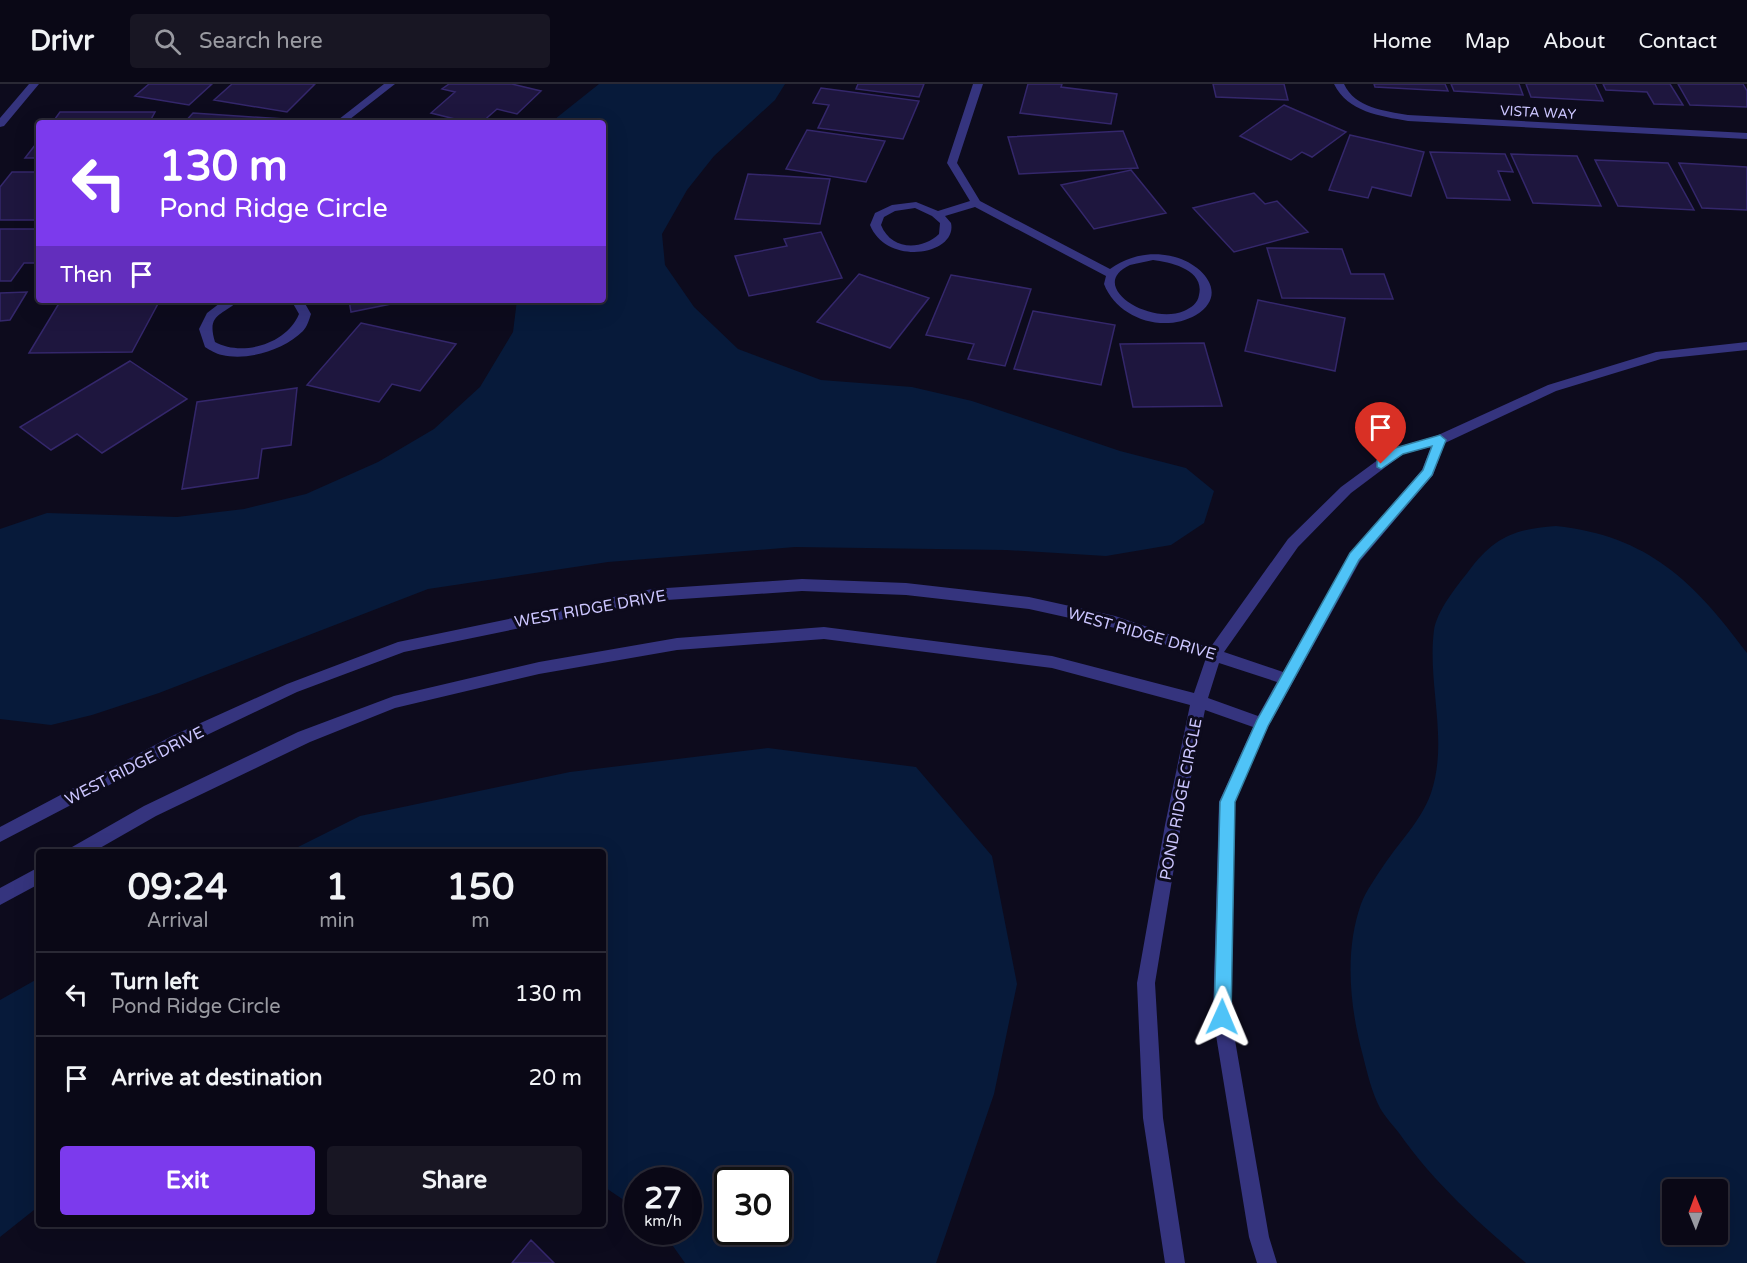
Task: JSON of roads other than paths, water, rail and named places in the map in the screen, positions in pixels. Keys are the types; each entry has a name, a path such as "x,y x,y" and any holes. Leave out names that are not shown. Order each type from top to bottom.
{"street":[{"path":"0,124 34,84"},
{"path":"343,120 390,84"},
{"path":"978,84 952,163 976,202 1111,274"},
{"name":"VISTA WAY","path":"1339,84 1340,88 1356,103 1377,112 1408,118 1747,136"},
{"path":"939,214 945,222 946,231 941,239 931,245 918,248 891,245 880,239 875,231 874,222 889,209 916,205 939,214 976,202"},
{"path":"1135,258 1172,259 1188,266 1201,276 1207,288 1205,300 1197,310 1181,316 1163,318 1143,316 1126,308 1114,298 1109,285 1111,274 1120,264 1135,258"},
{"path":"229,303 212,315 206,325 205,334 209,343 218,349 239,353 264,350 293,334 302,324 304,313 301,303"},
{"name":"POND RIDGE CIRCLE","path":"1174,1263 1153,1118 1146,983 1173,825 1200,701 1215,653 1293,543 1346,490 1399,451 1440,440 1562,385 1660,355 1747,346"},
{"path":"1266,1263 1259,1237 1222,1017 1227,802 1262,724 1355,557 1428,472 1440,440"},
{"name":"WEST RIDGE DRIVE","path":"0,835 180,740 292,688 402,646 513,621 652,595 802,585 906,589 1029,603 1115,622 1215,653 1286,679"},
{"path":"83,849 150,811 273,752 394,702 539,668 677,644 824,633 1052,662 1200,701 1262,724"},
{"path":"0,897 36,877"}],"water":[{"path":"599,84 785,84 775,100 714,156 687,190 662,234 665,265 694,307 738,349 821,380 912,387 972,401 1120,451 1186,468 1214,491 1204,523 1171,545 1106,556 1006,550 795,547 608,562 428,589 159,693 92,715 51,725 0,719 0,529 47,513 177,517 244,509 306,494 378,462 434,429 480,387 513,332 517,303 606,303 606,120 554,120"},
{"path":"1556,526 1589,531 1618,540 1643,552 1688,584 1747,653 1747,1263 1526,1263 1475,1218 1427,1169 1382,1111 1368,1076 1358,1038 1352,999 1352,941 1361,904 1366,894 1416,822 1431,793 1438,753 1433,671 1436,623 1453,592 1487,550 1506,537 1528,530"},
{"path":"768,748 916,767 992,856 1017,984 994,1094 936,1263 685,1263 672,1245 702,1245 702,1167 624,1167 624,1200 606,1188 606,849 294,849 360,816 570,772"},
{"path":"36,980 36,1208 0,1237 0,1000"}]}
